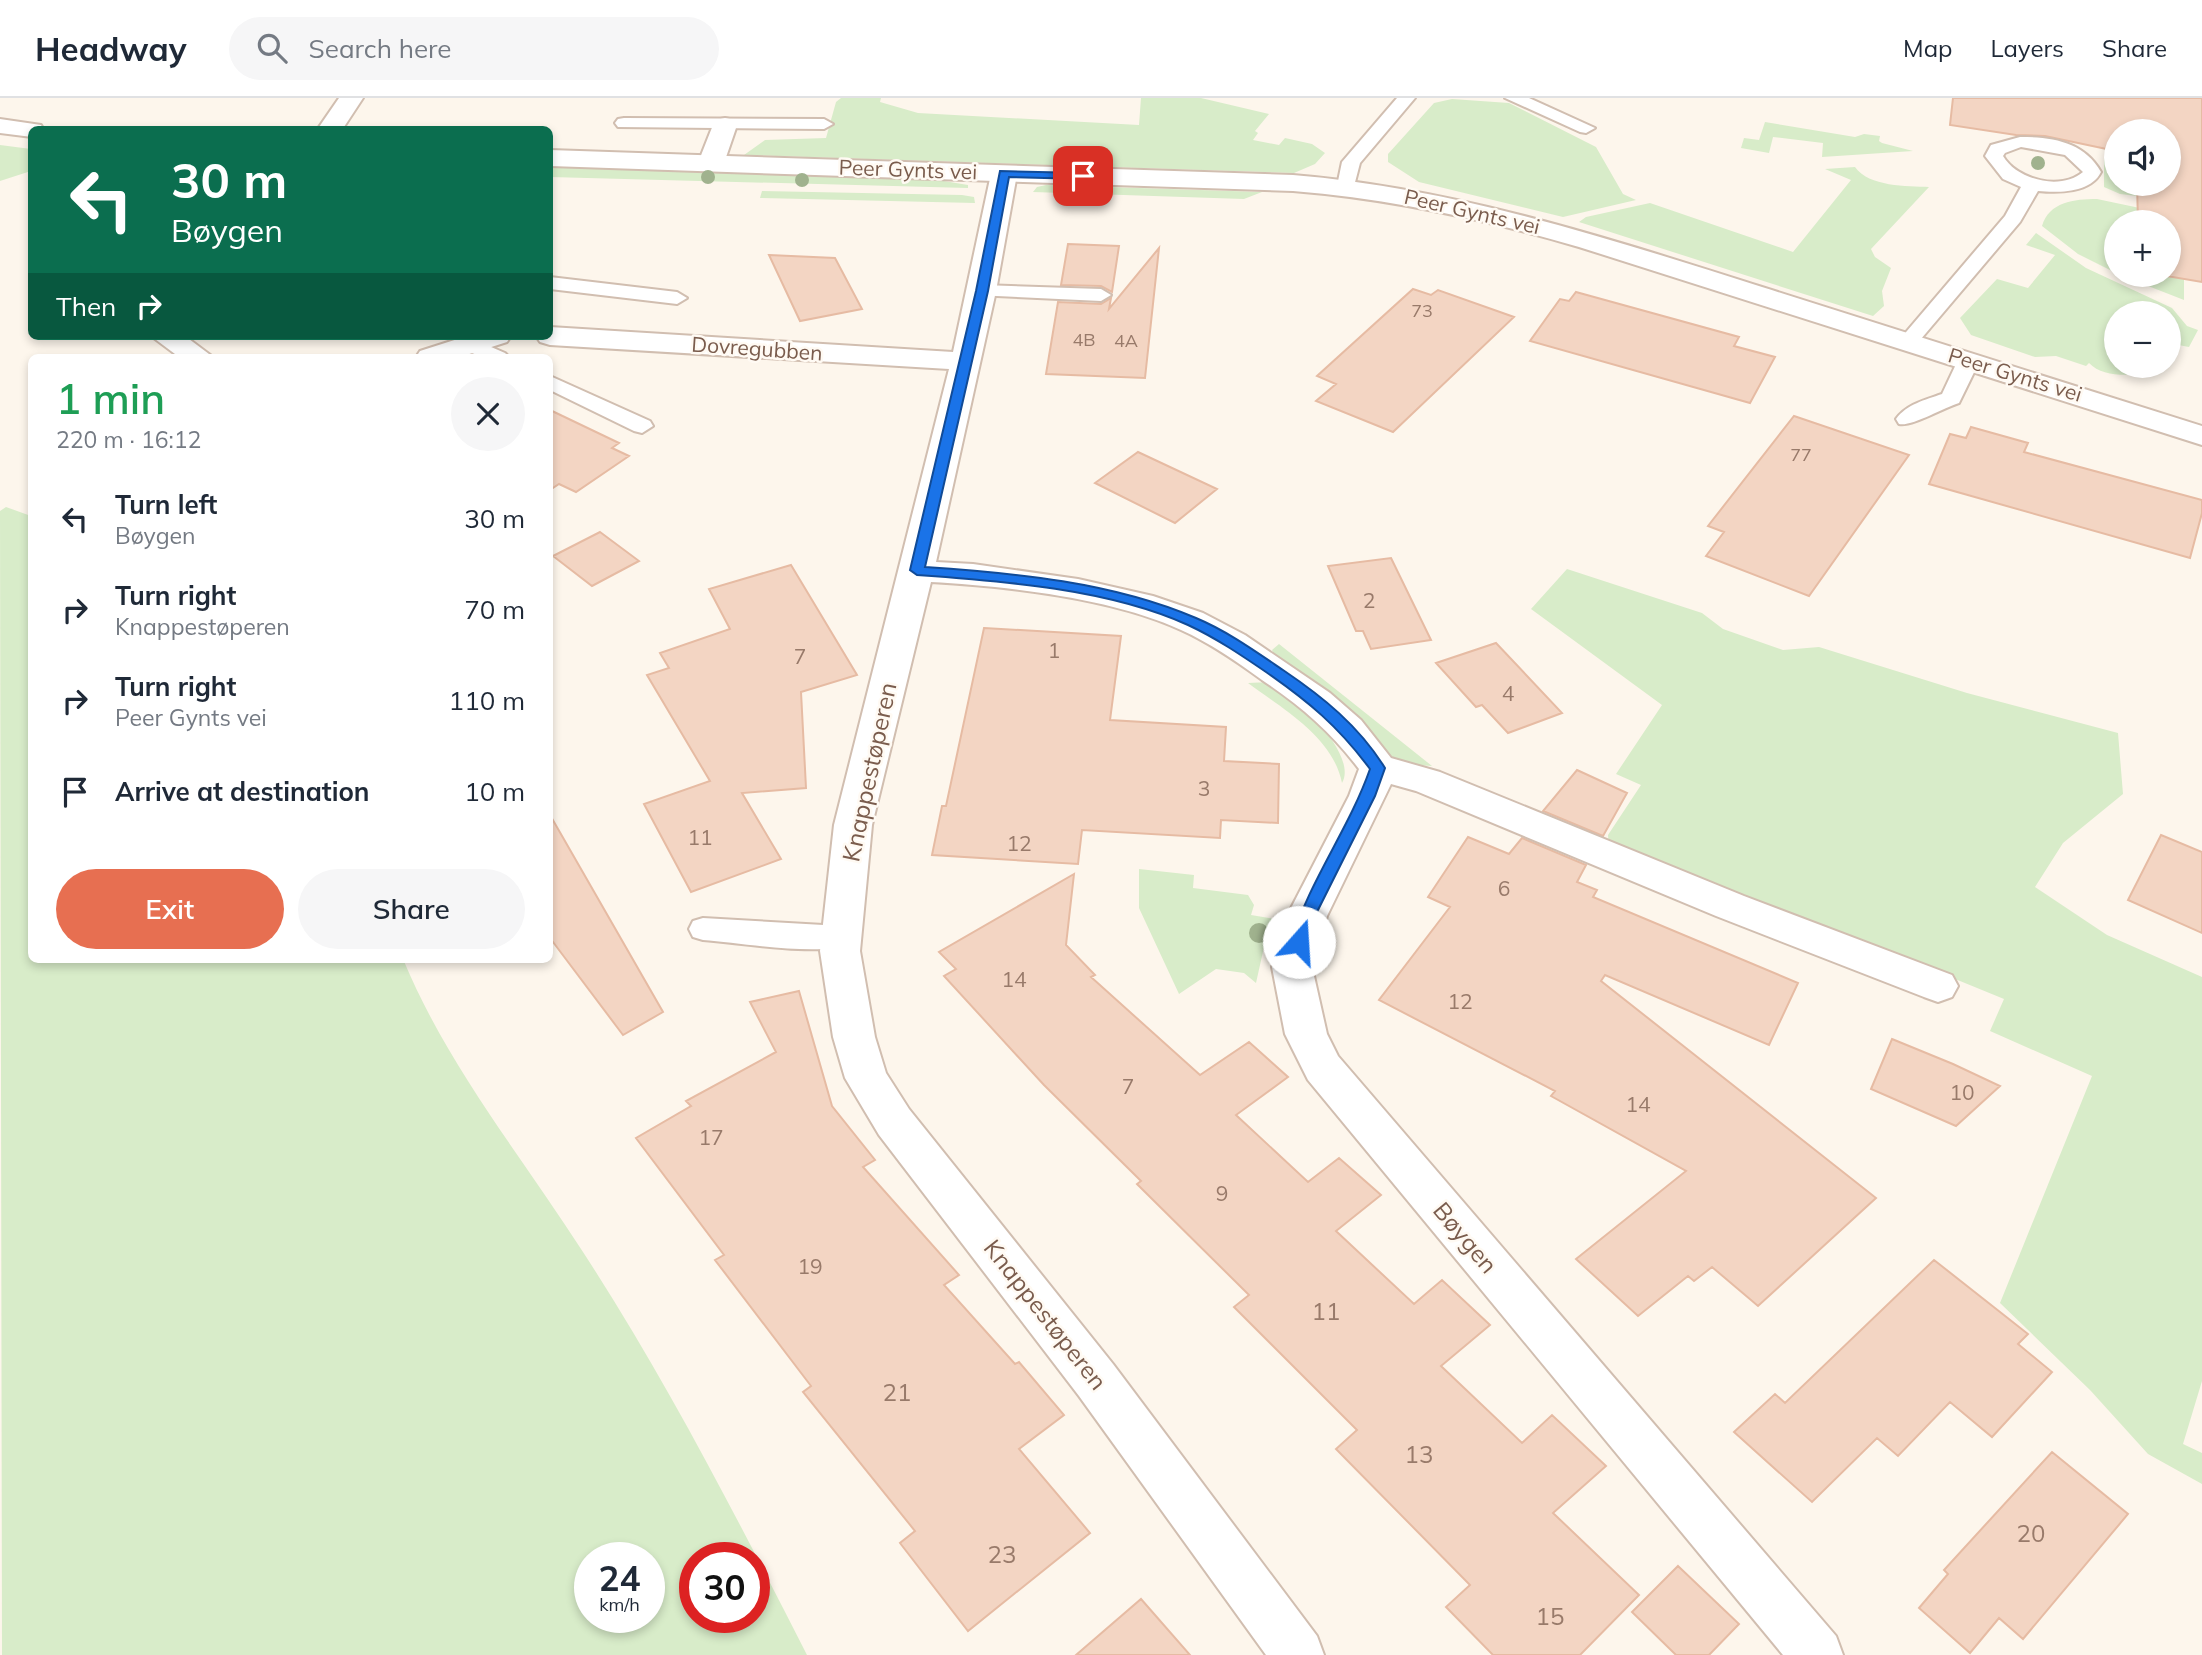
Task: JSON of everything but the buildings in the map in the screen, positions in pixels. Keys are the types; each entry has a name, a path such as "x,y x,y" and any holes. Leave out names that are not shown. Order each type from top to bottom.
{"street":[{"path":"332,126 351,98"},
{"path":"711,163 725,125"},
{"path":"0,126 28,130"},
{"name":"Peer Gynts vei","path":"553,158 1346,186 1419,198 1531,224 1969,360 2202,436"},
{"name":"Knappestøperen","path":"1004,174 982,291 917,570 853,825 840,951 854,1037 866,1078 894,1122 1096,1380 1298,1655"},
{"name":"Dovregubben","path":"553,336 964,362"},
{"path":"171,340 194,354"},
{"path":"438,354 480,340"},
{"path":"917,570 973,574 1078,590 1141,604 1191,621 1233,643 1318,701 1348,729 1378,768 1427,781 1717,901 1938,986"},
{"name":"Bøygen","path":"1378,768 1362,808 1307,916 1292,967 1306,1034 1332,1078 1582,1379 1817,1655"}],"lane":[{"path":"1346,186 1351,162 1406,98"},
{"path":"1514,98 1586,128"},
{"path":"624,123 824,124"},
{"path":"1908,342 2012,218 2032,184"},
{"path":"553,283 677,298"},
{"path":"982,291 1101,295"},
{"path":"468,343 492,354"},
{"path":"1907,419 1922,408 1951,398 1969,360"},
{"path":"553,383 642,426"},
{"path":"703,929 816,938 841,937"}],"green space":[{"path":"841,98 881,98 880,102 918,113 1139,125 1141,98 1201,98 1269,114 1255,131 1258,133 1253,140 1279,145 1285,138 1312,144 1325,153 1315,164 1294,173 744,155 765,140 826,138 836,102"},
{"path":"1452,99 1509,103 1596,147 1623,194 1636,200 1563,217 1419,182 1388,162 1388,154 1434,103"},
{"path":"1765,122 1855,137 1864,134 1880,136 1879,141 1882,143 1913,151 1822,157 1823,143 1773,137 1769,153 1741,148 1744,138 1759,140"},
{"path":"0,145 28,149 28,172 0,181"},
{"path":"553,167 932,179 968,185 968,188 553,177"},
{"path":"1855,167 1861,174 1879,182 1929,187 1871,249 1875,257 1891,268 1882,291 1884,306 1873,316 1579,222 1586,217 1650,203 1793,252 1851,180 1825,169"},
{"path":"1046,185 1262,192 1244,199 1033,192 1037,187"},
{"path":"762,191 962,195 974,197 975,203 760,198"},
{"path":"2097,199 2149,210 2104,210 2104,267 2078,254 2042,226 2045,218 2056,207 2080,200"},
{"path":"2036,233 2086,268 2104,276 2104,287 2127,287 2157,301 2104,301 2104,372 2089,363 2086,366 2056,356 2035,357 1971,335 1960,318 1997,279 2028,288 2055,255 2026,245"},
{"path":"2181,278 2184,279 2184,300 2151,287 2181,287"},
{"path":"2181,319 2187,326 2198,330 2189,347 2181,345"},
{"path":"6,507 28,515 28,963 405,963 441,1037 463,1073 583,1252 644,1350 749,1542 679,1542 679,1633 770,1633 770,1583 807,1655 2,1655 0,511"},
{"path":"1567,569 1702,613 1723,629 1783,650 1819,647 1967,693 2118,733 2123,794 2063,843 2035,887 2107,935 2202,977 2202,1381 2183,1444 2202,1453 2202,1484 2148,1454 2090,1390 2000,1303 2092,1076 1990,1031 2004,999 1872,945 1609,847 1608,835 1641,785 1616,774 1662,705 1531,609"},
{"path":"1279,644 1432,766 1389,763 1278,663 1272,650"},
{"path":"1248,683 1264,683 1276,688 1320,724 1341,756 1345,771 1342,783 1337,767 1318,738 1291,714"},
{"path":"1139,869 1194,875 1193,888 1248,895 1254,905 1251,915 1275,919 1264,947 1256,983 1244,973 1216,969 1179,994 1139,908"}],"route":[{"path":"1083,176 1004,174 982,291 917,570 973,574 1078,590 1141,604 1191,621 1233,643 1318,701 1348,729 1378,768 1368,796 1307,916 1299,942"}]}
